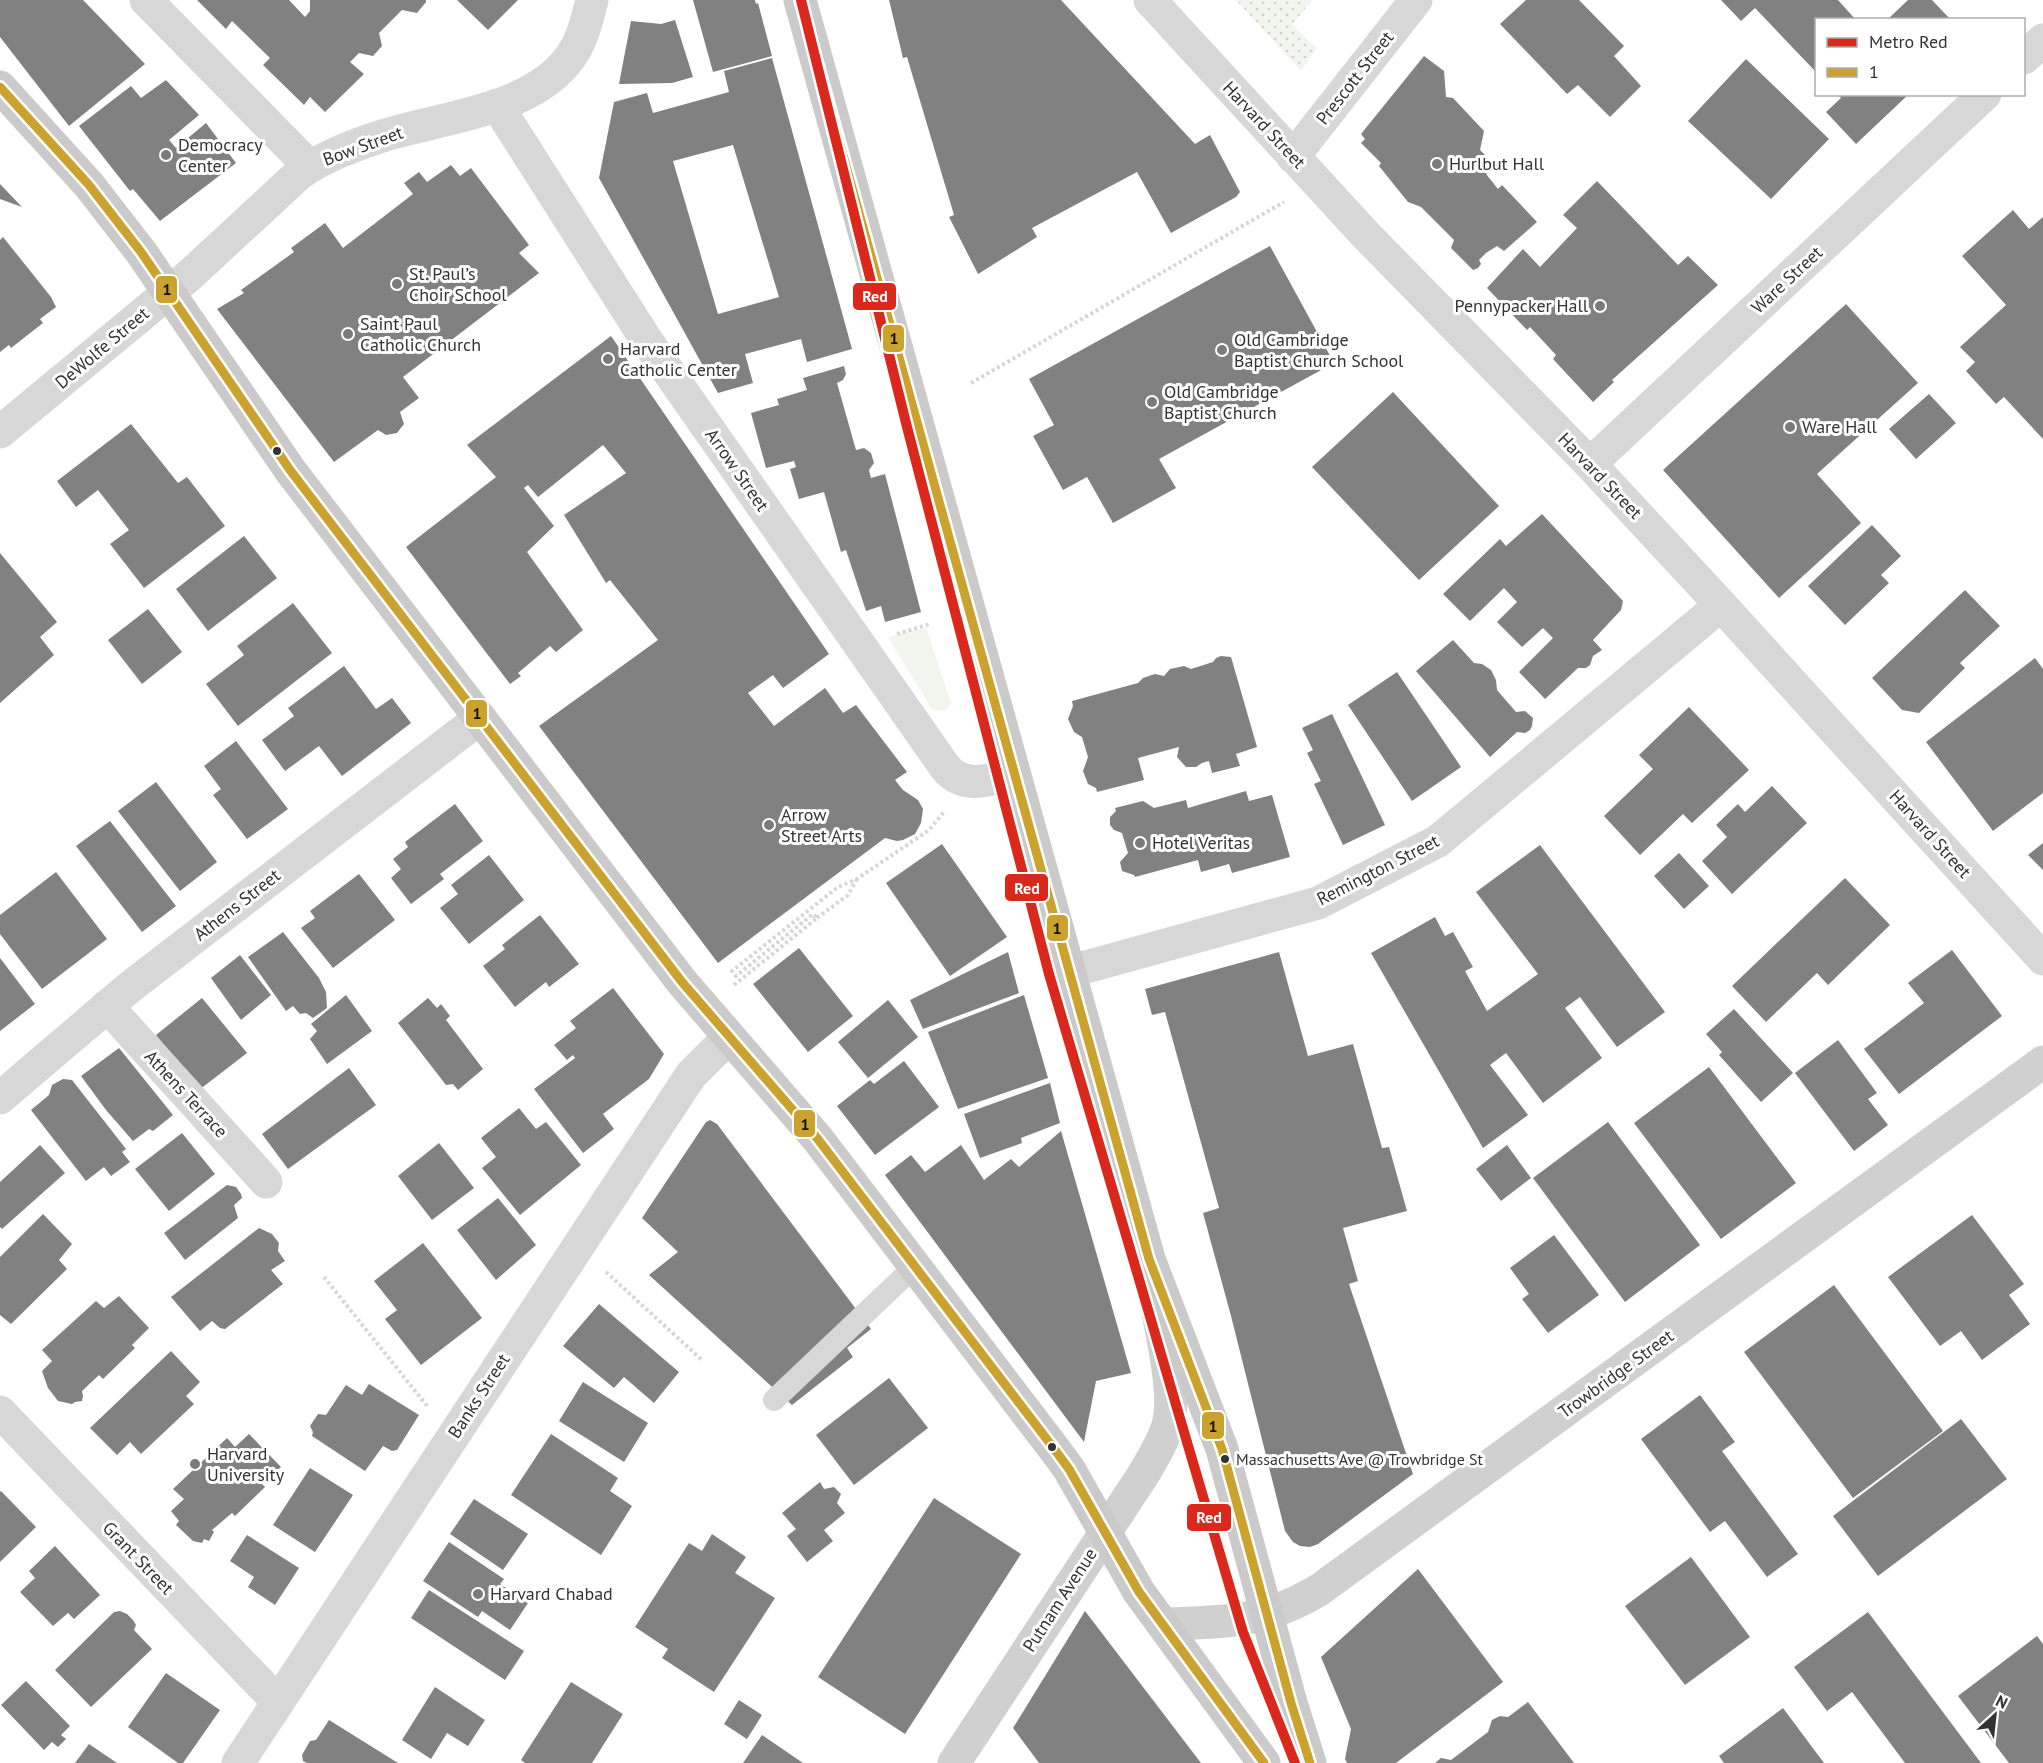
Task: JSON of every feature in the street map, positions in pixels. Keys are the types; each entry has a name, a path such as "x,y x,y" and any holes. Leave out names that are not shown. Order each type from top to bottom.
{"main road":[{"path":"800,0 1149,1259 1222,1449 1294,1713 1310,1763"},
{"path":"0,87 89,185 141,252 269,441 480,718 682,982 816,1138 1069,1469 1139,1592 1264,1763"},
{"name":"Trowbridge Street","path":"1164,1624 1232,1622 1268,1614 1302,1600 1318,1590 2043,1062"},
{"name":"Putnam Avenue","path":"954,1763 1157,1450 1169,1417 1170,1386 1149,1259"}],"street":[{"name":"Bow Street","path":"146,0 309,166 330,154 357,144 497,105 536,89 573,54 592,0"},
{"name":"Harvard Street","path":"1150,0 1363,232 1590,464 2043,959"},
{"name":"Prescott Street","path":"1293,157 1416,0"},
{"path":"2025,57 2043,40"},
{"name":"Ware Street","path":"1590,464 1982,96"},
{"name":"Arrow Street","path":"497,105 647,341 945,767 956,777 971,782 987,781 1013,774"},
{"name":"DeWolfe Street","path":"0,432 190,274 309,166"},
{"name":"Remington Street","path":"1068,972 1318,903 1438,841 1721,605"},
{"name":"Athens Street","path":"0,1098 107,1006 480,718"},
{"name":"Athens Terrace","path":"107,1006 266,1182"},
{"name":"Banks Street","path":"238,1763 691,1075 729,1037"},
{"name":"Grant Street","path":"0,1412 278,1702"}],"lane":[{"path":"774,1400 915,1266"}],"path":[{"path":"971,383 1290,199"},
{"path":"893,635 930,624"},
{"path":"817,918 813,914 736,976 732,971 838,886 857,879 929,830 948,808"},
{"path":"726,991 848,895 857,879"},
{"path":"608,1274 703,1361"},
{"path":"324,1277 433,1413"}],"shaded area":[{"path":"1236,0 1312,0 1292,25 1317,48 1301,71"},
{"path":"926,627 951,703 946,710 932,709 888,637"}],"building":[{"path":"0,0 83,0 145,64 69,126 0,37"},
{"path":"197,0 289,0 305,17 310,11 310,0 426,0 426,2 417,13 402,10 379,33 382,46 373,56 359,53 350,62 364,74 325,112 310,97 304,105 263,65 270,58 232,21 226,29"},
{"path":"457,0 518,0 488,30"},
{"path":"693,0 755,0 756,4 758,3 772,56 713,72"},
{"path":"889,0 1061,0 1195,144 1210,135 1240,192 1236,197 1171,233 1137,172 1032,228 1037,237 978,274 949,217 954,215 907,57 903,58"},
{"path":"1526,0 1579,0 1624,46 1614,56 1641,86 1610,117 1578,85 1567,94 1500,24"},
{"path":"1721,0 1838,0 1854,18 1815,18 1815,71 1755,8 1741,21"},
{"path":"1908,0 1932,0 1949,18 1889,18"},
{"path":"675,20 693,77 672,83 619,84 631,21 661,24"},
{"name":"Hurlbut Hall","path":"1424,56 1444,71 1446,97 1453,98 1484,131 1480,150 1495,165 1486,174 1498,189 1502,185 1537,222 1504,251 1497,246 1486,253 1479,260 1481,264 1478,268 1473,270 1451,248 1454,240 1421,207 1408,202 1379,166 1381,163 1361,143 1365,139 1361,134"},
{"path":"772,58 852,349 807,362 801,339 745,354 753,383 718,393 599,178 614,102 647,93 653,113 729,92 724,71","holes":["733,145 779,297 718,314 673,161"]},
{"path":"1746,59 1829,139 1771,199 1688,121"},
{"name":"Democracy Center","path":"166,80 199,115 169,140 176,148 206,123 236,163 160,221 133,189 130,191 79,126 131,86 141,98"},
{"path":"1840,96 1907,96 1856,144 1826,112 1841,98"},
{"name":"Saint Paul Catholic Church","path":"451,165 460,176 471,168 529,245 519,253 539,273 403,377 419,398 400,412 404,424 397,433 386,435 378,430 334,462 217,309 244,293 241,290 294,252 291,248 325,223 343,248 413,194 404,183 419,172 427,182"},
{"name":"Pennypacker Hall","path":"1597,181 1678,265 1688,256 1718,285 1612,380 1614,382 1593,402 1553,359 1556,355 1530,327 1527,330 1487,288 1523,249 1540,267 1577,228 1563,215"},
{"path":"0,184 22,207 0,199"},
{"path":"2013,210 2029,229 2043,217 2043,439 2004,397 1996,404 1966,371 1975,362 1960,347 2006,305 1962,256"},
{"path":"3,237 51,297 56,307 40,319 43,323 11,348 9,345 0,352 0,240"},
{"name":"Old Cambridge Baptist Church","path":"1270,246 1334,363 1159,459 1176,488 1113,523 1087,477 1063,490 1033,436 1054,425 1029,379"},
{"name":"Ware Hall","path":"1846,304 1918,383 1817,474 1861,523 1779,598 1663,470"},
{"path":"611,336 829,654 783,688 773,675 748,693 774,726 825,688 843,713 856,705 907,772 895,780 903,790 918,800 923,809 921,823 915,834 897,841 885,838 718,963 539,726 658,640 610,580 606,583 564,515 626,473 603,445 538,497 528,485 524,488 554,526 527,552 583,630 556,652 550,646 518,673 521,676 510,684 406,547 496,477 467,445"},
{"path":"844,366 846,374 843,380 837,383 856,450 864,448 871,453 874,463 869,470 871,478 885,474 921,612 885,622 881,606 866,611 846,550 841,552 824,492 799,499 790,469 796,467 794,461 766,468 751,413 779,405 777,399 807,390 803,378"},
{"path":"1393,392 1499,506 1419,580 1312,467"},
{"path":"1929,394 1956,423 1916,459 1889,429"},
{"path":"131,424 178,483 187,477 225,526 144,588 110,544 129,530 98,490 76,507 57,481"},
{"path":"1542,514 1623,601 1621,610 1593,640 1602,650 1593,656 1590,665 1586,668 1578,668 1545,699 1519,672 1553,638 1543,628 1522,647 1497,622 1517,602 1504,588 1470,621 1443,594 1500,539 1506,546"},
{"path":"1872,525 1901,556 1881,575 1889,583 1845,625 1808,586"},
{"path":"244,536 277,578 208,631 176,589"},
{"path":"0,553 57,622 40,637 54,655 0,703"},
{"path":"1965,590 2000,626 1960,663 1965,668 1919,713 1902,710 1872,678"},
{"path":"293,603 332,653 238,726 206,684 244,655 237,646"},
{"path":"148,609 182,652 142,684 108,640"},
{"path":"1453,640 1474,663 1482,664 1491,670 1496,680 1497,690 1516,712 1525,711 1533,718 1530,730 1525,733 1517,732 1490,757 1416,671"},
{"path":"1221,656 1231,657 1257,747 1236,754 1240,766 1212,773 1209,761 1196,767 1186,767 1177,757 1179,747 1138,758 1144,780 1097,792 1096,788 1088,784 1083,771 1088,757 1082,737 1074,732 1068,719 1073,706 1072,701 1138,683 1143,678 1155,674 1164,676 1170,669 1184,666 1191,669 1213,662"},
{"path":"2035,658 2043,669 2043,793 1993,831 1926,742"},
{"path":"344,666 376,709 392,698 411,723 342,776 319,746 285,771 262,740 294,716 288,708"},
{"path":"1397,672 1461,767 1412,801 1348,705"},
{"path":"1689,707 1749,770 1692,823 1683,814 1640,855 1604,816 1653,769 1639,755"},
{"path":"1332,714 1385,825 1343,845 1314,784 1321,781 1307,753 1313,750 1302,728"},
{"path":"236,741 288,809 247,839 213,795 221,789 204,766"},
{"path":"156,782 217,862 180,891 118,811"},
{"path":"1772,786 1807,823 1732,894 1702,861 1727,837 1716,825 1738,804 1745,812"},
{"path":"1246,791 1249,801 1272,795 1290,857 1232,873 1229,864 1201,872 1198,860 1135,877 1122,871 1120,862 1128,853 1122,833 1114,830 1110,825 1110,817 1116,811 1115,808 1143,801 1154,808 1186,800 1188,808"},
{"path":"455,804 483,841 440,874 444,879 411,904 391,878 401,869 393,859 408,847 405,842"},
{"path":"110,821 176,906 142,932 76,846"},
{"path":"2043,843 2043,870 2028,855"},
{"path":"942,844 1007,937 950,976 886,883"},
{"path":"1540,845 1665,1012 1617,1047 1580,997 1565,1008 1602,1058 1543,1103 1506,1053 1490,1065 1528,1115 1483,1148 1371,953 1435,917 1445,936 1453,932 1473,967 1465,971 1487,1011 1538,974 1476,892"},
{"path":"1679,853 1709,886 1684,909 1654,876"},
{"path":"489,855 524,900 469,944 440,908 458,894 451,885"},
{"path":"56,872 107,939 42,989 0,934 0,915"},
{"path":"359,874 395,920 333,968 301,928 315,918 310,911"},
{"path":"1845,878 1890,925 1828,985 1817,973 1766,1022 1732,986"},
{"path":"540,915 579,964 549,987 546,982 515,1007 483,966 505,949 502,945"},
{"path":"283,932 319,978 326,992 327,1008 313,1018 306,1013 300,1014 293,1006 286,1011 248,957"},
{"path":"799,948 853,1016 808,1052 753,984"},
{"path":"1952,950 2002,1016 1899,1094 1864,1049 1924,1003 1908,983"},
{"path":"1008,952 1019,993 923,1029 910,1000"},
{"path":"1279,952 1308,1056 1353,1044 1382,1148 1389,1147 1407,1211 1343,1228 1358,1281 1349,1284 1413,1474 1318,1544 1310,1547 1300,1546 1293,1542 1285,1531 1203,1213 1219,1208 1165,1012 1152,1015 1145,989"},
{"path":"240,955 271,995 241,1020 211,978"},
{"path":"0,958 35,1004 0,1031"},
{"path":"613,988 664,1054 649,1079 603,1114 614,1129 583,1153 534,1089 575,1058 573,1055 567,1060 554,1045 576,1028 570,1021"},
{"path":"346,995 372,1031 327,1064 310,1039 317,1031 311,1024"},
{"path":"1024,995 1048,1078 958,1109 928,1032"},
{"path":"202,998 247,1053 199,1090 156,1035"},
{"path":"428,998 437,1008 441,1004 450,1016 446,1020 483,1069 458,1090 453,1084 446,1085 398,1023"},
{"path":"888,1000 918,1037 868,1078 838,1042"},
{"path":"1734,1009 1793,1073 1761,1102 1719,1055 1722,1052 1706,1034"},
{"path":"1838,1040 1877,1093 1868,1099 1888,1125 1854,1151 1795,1073"},
{"path":"119,1048 173,1115 153,1131 149,1129 133,1141 81,1076"},
{"path":"904,1061 939,1107 875,1155 837,1106 870,1080 874,1084"},
{"path":"1709,1067 1796,1183 1721,1239 1634,1123"},
{"path":"349,1068 376,1105 288,1169 262,1134"},
{"path":"63,1079 72,1080 126,1149 122,1152 130,1162 111,1176 104,1167 86,1181 31,1110 49,1095 52,1085"},
{"path":"1050,1083 1060,1123 1021,1138 1022,1143 980,1158 964,1114"},
{"path":"519,1108 536,1129 546,1122 581,1165 520,1215 482,1168 496,1157 481,1138"},
{"path":"710,1120 717,1124 871,1329 847,1348 853,1357 792,1405 649,1275 678,1252 642,1218 706,1122"},
{"path":"1608,1122 1700,1245 1625,1302 1533,1178"},
{"path":"1061,1131 1131,1373 1096,1381 1084,1442 885,1175 911,1155 925,1172 961,1145 984,1180 1011,1159 1019,1167"},
{"path":"182,1133 215,1174 169,1211 135,1169"},
{"path":"439,1143 474,1188 432,1220 398,1176"},
{"path":"40,1145 65,1173 2,1229 0,1227 0,1182"},
{"path":"1507,1145 1531,1178 1501,1201 1476,1169"},
{"path":"227,1185 236,1187 241,1194 242,1198 234,1205 238,1218 185,1260 164,1233"},
{"path":"498,1198 536,1245 496,1280 457,1230"},
{"path":"43,1214 72,1244 59,1260 67,1269 11,1324 0,1315 0,1257"},
{"path":"1972,1215 2024,1284 2009,1295 2030,1324 1982,1360 1961,1331 1940,1346 1888,1277"},
{"path":"259,1228 272,1234 279,1243 278,1251 285,1261 271,1270 283,1284 225,1329 212,1321 200,1331 171,1297"},
{"path":"1554,1235 1599,1295 1548,1333 1522,1299 1529,1294 1510,1268"},
{"path":"423,1243 482,1318 421,1365 385,1319 397,1310 374,1281"},
{"path":"1834,1285 1943,1431 1853,1498 1744,1352"},
{"path":"119,1296 149,1328 132,1345 135,1348 103,1379 99,1375 82,1391 82,1401 72,1404 58,1401 48,1388 42,1371 52,1361 42,1350 96,1301 104,1308"},
{"path":"599,1304 679,1372 654,1403 624,1377 614,1388 563,1346"},
{"path":"171,1351 200,1382 186,1396 194,1404 141,1454 130,1442 117,1455 90,1428"},
{"path":"889,1378 928,1428 854,1485 816,1435"},
{"path":"583,1382 648,1423 624,1462 559,1421"},
{"path":"369,1384 419,1415 397,1450 392,1451 383,1446 365,1471 312,1436 310,1426 318,1414 326,1415 346,1385 362,1395"},
{"path":"1700,1395 1735,1442 1722,1451 1798,1554 1767,1577 1725,1521 1710,1532 1641,1439"},
{"path":"1961,1419 2007,1479 1878,1576 1833,1516"},
{"path":"249,1434 281,1467 262,1484 265,1487 235,1516 232,1513 212,1530 214,1532 209,1541 204,1539 202,1543 193,1541 176,1525 179,1521 171,1511 184,1499 173,1489 227,1438 235,1447"},
{"path":"551,1434 618,1478 610,1491 632,1506 601,1555 511,1495"},
{"path":"310,1468 353,1495 315,1552 273,1525"},
{"path":"820,1482 824,1489 834,1487 841,1494 837,1503 845,1513 824,1530 833,1541 807,1562 787,1536 796,1529 782,1513"},
{"path":"0,1492 36,1527 0,1562"},
{"path":"934,1498 1021,1554 905,1734 818,1677"},
{"path":"474,1499 528,1534 503,1570 450,1534"},
{"path":"712,1534 746,1557 735,1573 775,1598 714,1692 662,1658 668,1649 635,1627 689,1543 702,1551"},
{"path":"247,1535 299,1568 275,1605 248,1587 254,1577 230,1561"},
{"name":"Harvard Chabad","path":"449,1542 504,1579 500,1584 528,1603 510,1630 482,1611 478,1617 423,1581"},
{"path":"55,1546 100,1595 74,1619 68,1613 53,1626 20,1592 35,1578 29,1571"},
{"path":"1691,1557 1750,1637 1685,1685 1625,1606"},
{"path":"1418,1569 1503,1682 1396,1763 1347,1763 1345,1759 1351,1729 1321,1657"},
{"path":"429,1590 524,1651 505,1680 411,1618"},
{"path":"120,1611 133,1620 136,1625 134,1630 152,1649 91,1707 55,1670 114,1612"},
{"path":"1085,1611 1201,1763 1039,1763 1013,1728"},
{"path":"1868,1612 1981,1763 1905,1763 1852,1692 1827,1711 1794,1667"},
{"path":"2037,1636 2043,1644 2043,1763 2009,1763 1958,1696"},
{"path":"166,1673 220,1710 183,1763 178,1763 128,1727"},
{"path":"26,1681 70,1726 61,1735 66,1739 58,1747 52,1742 44,1750 1,1705"},
{"path":"571,1682 623,1714 592,1763 525,1763 521,1760"},
{"path":"435,1687 485,1720 468,1746 447,1733 431,1759 402,1740"},
{"path":"739,1700 762,1715 747,1739 724,1724"},
{"path":"1528,1702 1574,1763 1435,1763 1441,1758 1451,1760 1488,1732 1492,1720 1500,1716 1508,1717"},
{"path":"1783,1708 1824,1763 1724,1763 1719,1756"},
{"path":"329,1720 398,1763 307,1763 303,1761 302,1755 310,1741 316,1740"},
{"path":"762,1735 803,1763 743,1763"},
{"path":"89,1744 117,1763 75,1763"}],"metro line":[{"name":"Red","path":"801,0 907,427 1049,974 1243,1632 1295,1763"}],"transit line":[{"name":"1","path":"800,0 1149,1259 1222,1449 1291,1703 1310,1763"},
{"name":"1","path":"0,87 89,185 141,252 290,470 682,982 817,1138 1055,1450 1069,1469 1139,1592 1264,1763"}],"place":[{"name":"Democracy Center","path":"166,155"},
{"name":"Hurlbut Hall","path":"1437,164"},
{"name":"St. Paul’s Choir School","path":"397,284"},
{"name":"Pennypacker Hall","path":"1600,306"},
{"name":"Saint Paul Catholic Church","path":"348,334"},
{"name":"Old Cambridge Baptist Church School","path":"1222,350"},
{"name":"Harvard Catholic Center","path":"608,359"},
{"name":"Old Cambridge Baptist Church","path":"1152,402"},
{"name":"Ware Hall","path":"1790,427"},
{"name":"Arrow Street Arts","path":"769,825"},
{"name":"Hotel Veritas","path":"1140,843"},
{"name":"Massachusetts Ave @ Trowbridge St","path":"1225,1459"},
{"name":"Harvard University","path":"195,1464"},
{"name":"Harvard Chabad","path":"478,1594"}]}
